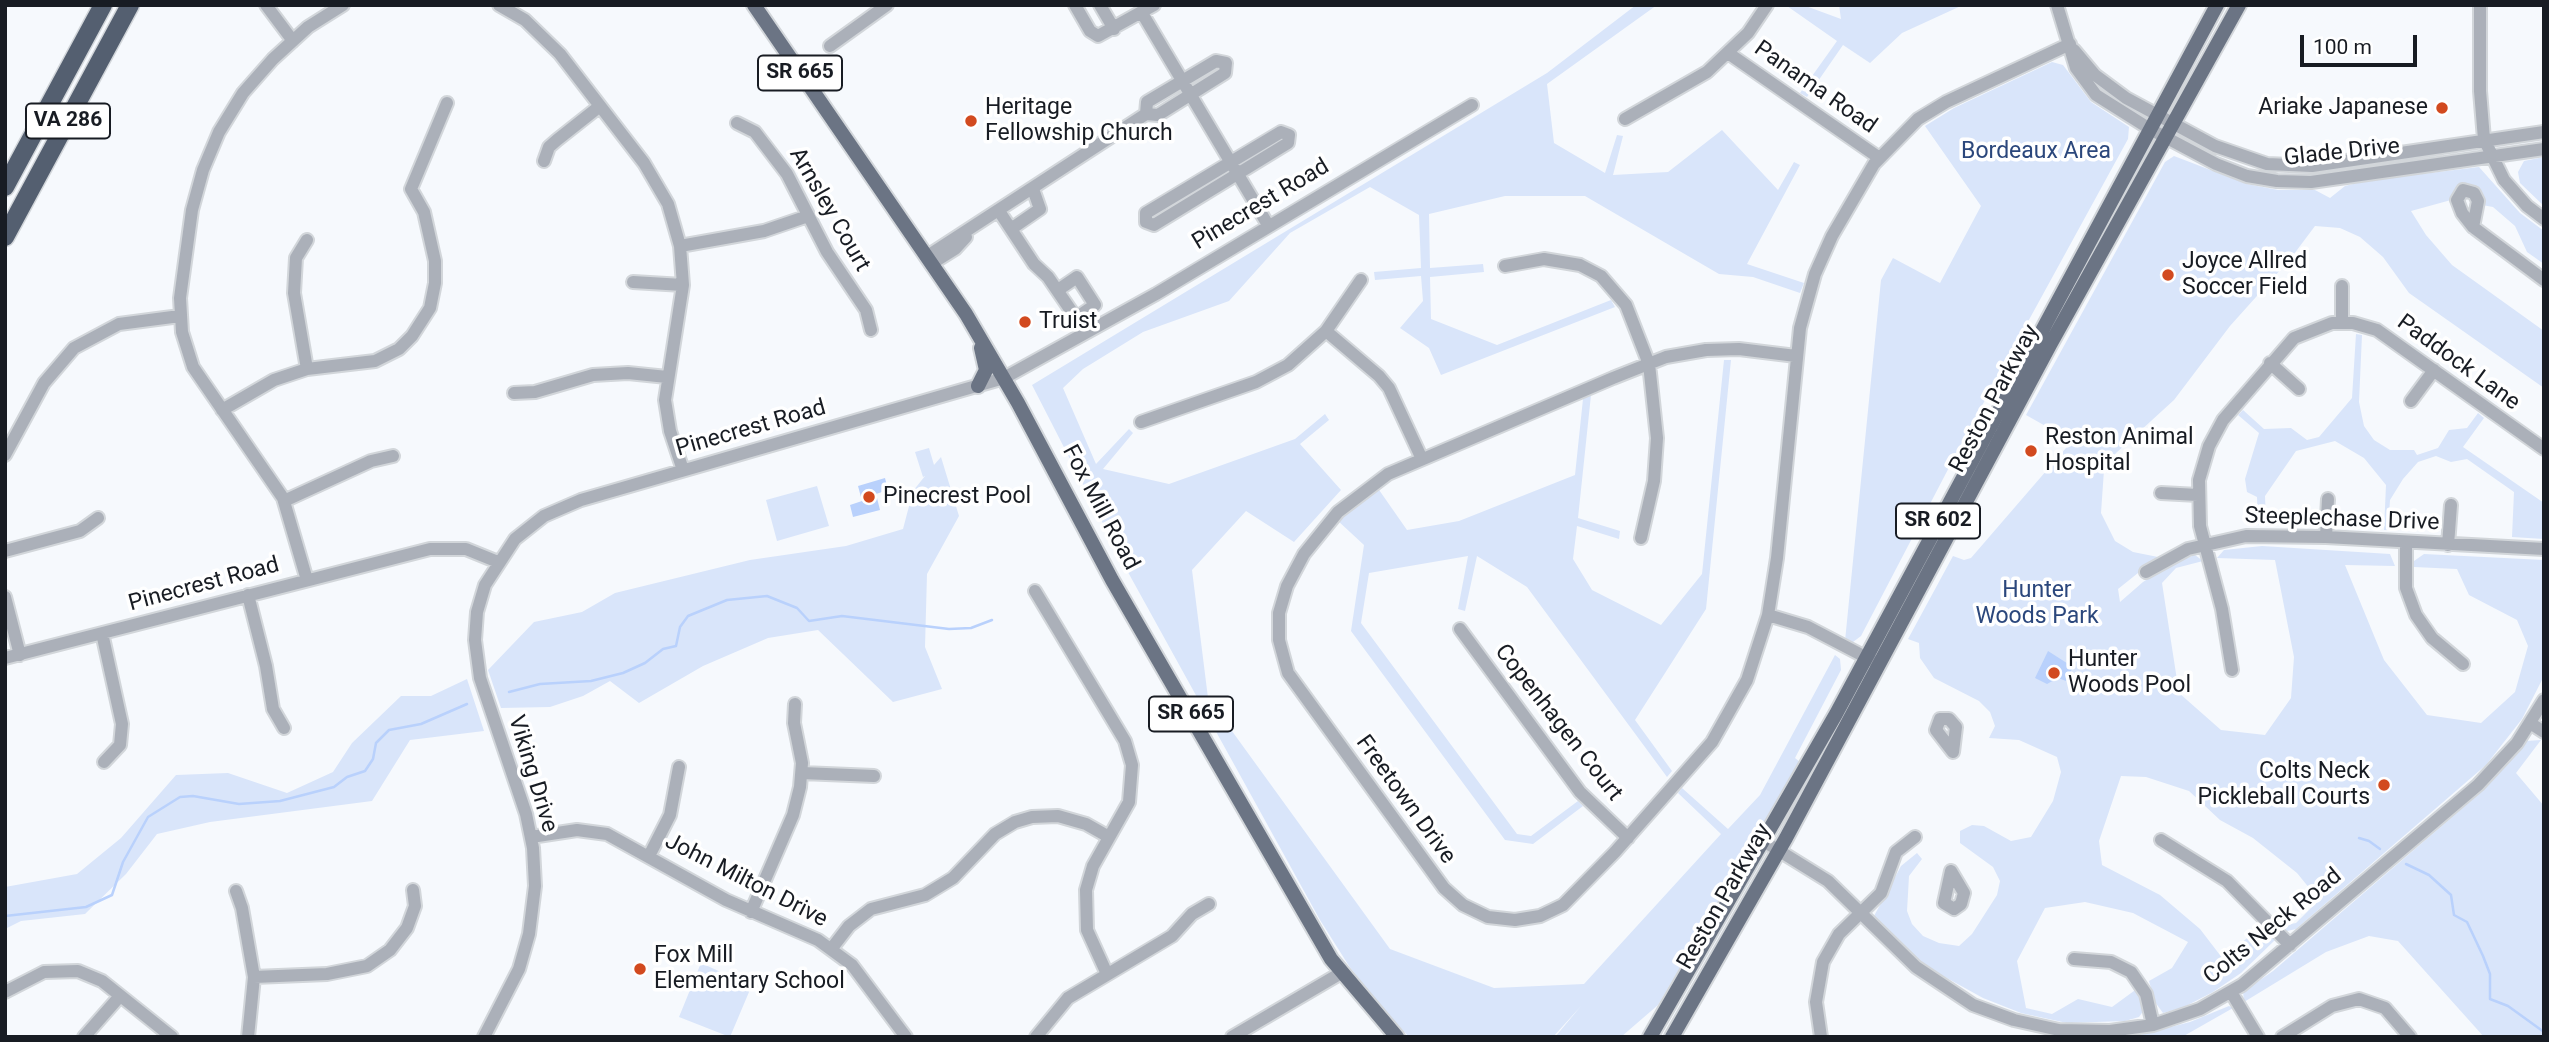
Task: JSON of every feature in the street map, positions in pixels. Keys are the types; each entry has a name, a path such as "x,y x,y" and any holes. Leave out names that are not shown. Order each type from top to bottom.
{"highway":[{"name":"VA 286","path":"5,187 103,5"},
{"name":"VA 286","path":"5,237 130,5"}],"main road":[{"name":"Fox Mill Road","path":"754,5 977,333 1004,378 1112,580 1341,973 1397,1037"},
{"name":"Reston Parkway","path":"1672,1037 1779,850 1873,661 2217,5"},
{"name":"Reston Parkway","path":"1650,1037 1873,661 2239,5"},
{"path":"977,333 986,370 978,386"}],"street":[{"path":"266,5 293,41"},
{"path":"307,580 285,501 193,367 180,316 189,224 208,158 243,93 293,41 343,5"},
{"path":"499,5 525,20 549,42 661,189 680,246 683,285 667,377 667,415 683,470"},
{"path":"1075,5 1095,35 1101,36 1154,5"},
{"path":"1100,5 1114,29"},
{"path":"1625,120 1693,81 1728,53 1767,5"},
{"name":"Glade Drive","path":"2057,5 2076,68 2089,87 2112,107 2150,130 2238,173 2293,183 2331,180 2544,149"},
{"path":"2480,5 2480,108 2484,139 2490,155 2514,192 2544,219"},
{"path":"830,46 881,7"},
{"path":"1142,13 1268,225"},
{"name":"Glade Drive","path":"2070,44 2101,81 2174,124 2238,156 2290,167 2544,132"},
{"name":"Freetown Drive","path":"1796,355 1739,349 1706,349 1649,364 1421,457 1388,474 1351,499 1325,525 1299,562 1283,595 1279,622 1280,648 1293,681 1444,888 1475,912 1515,920 1553,911 1573,898 1696,762 1725,722 1750,672 1768,615 1777,558 1800,328 1815,274 1832,236 1878,158 1902,133 1933,109 2070,44"},
{"name":"Panama Road","path":"1728,53 1878,158"},
{"path":"928,261 968,230 1146,114 1158,115 1225,74 1226,63 1216,61 1147,102 1146,114"},
{"path":"222,410 266,383 307,369 357,366 384,358 406,343 427,315 435,291 435,261 424,212 411,189 447,103"},
{"name":"Pinecrest Road","path":"5,658 437,547 466,549 498,562 515,539 552,511 683,470 1004,378 1135,306 1472,105"},
{"path":"544,161 549,147 600,106"},
{"name":"Arnsley Court","path":"737,123 750,127 787,174 841,275 866,310 871,330"},
{"path":"1281,132 1289,135 1289,143 1239,174 1154,225 1146,222 1146,213 1231,162 1281,132"},
{"path":"1011,229 1040,208 1033,189"},
{"path":"999,211 1034,264 1058,290"},
{"path":"680,246 764,231 808,216"},
{"path":"2473,227 2544,280"},
{"path":"307,240 296,258 294,275 296,311 307,369"},
{"path":"1505,266 1555,259 1580,265 1601,276 1626,306 1649,364 1657,426 1657,461 1641,538"},
{"path":"1141,422 1272,374 1303,354 1325,331 1361,280"},
{"path":"633,282 683,285"},
{"path":"2342,286 2342,322"},
{"path":"5,455 44,383 74,348 119,324 180,316"},
{"name":"Paddock Lane","path":"2232,670 2206,543 2200,526 2198,495 2202,466 2215,433 2270,363 2286,345 2305,331 2342,322 2377,330 2544,449"},
{"path":"1325,331 1389,388 1421,457"},
{"path":"2270,363 2299,389"},
{"path":"2412,401 2434,370"},
{"path":"514,393 535,392 593,375 628,373 667,377"},
{"path":"285,501 371,461 393,456"},
{"path":"2161,493 2198,495"},
{"path":"2326,537 2329,499"},
{"path":"2448,545 2451,505"},
{"path":"5,551 70,535 98,519"},
{"name":"Steeplechase Drive","path":"2146,572 2206,543 2246,536 2326,537 2544,550"},
{"path":"2406,542 2404,572 2410,602 2432,638 2463,664"},
{"name":"Viking Drive","path":"484,1037 508,995 526,947 535,886 531,837 476,662 477,612 485,585 498,562"},
{"path":"1035,591 1129,752 1132,790 1123,816 1093,866 1084,902 1089,937 1107,974"},
{"path":"248,595 266,666 273,709 284,728"},
{"path":"5,597 20,654"},
{"path":"1768,615 1808,627 1873,661"},
{"name":"Copenhagen Court","path":"1460,629 1580,792 1628,838"},
{"path":"102,633 122,724 120,744 104,762"},
{"name":"Colts Neck Road","path":"1765,842 1828,881 1897,951 1935,982 1993,1014 2059,1030 2110,1031 2153,1025 2200,1009 2231,992 2290,945 2478,785 2501,762 2544,700"},
{"path":"751,912 793,815 802,773 794,723 795,704"},
{"path":"2530,723 2544,732"},
{"path":"649,856 670,815 679,767"},
{"path":"802,773 874,776"},
{"path":"832,948 849,926 871,909 925,895 953,878 995,834 1015,822 1032,817 1058,816 1086,824 1109,837"},
{"name":"John Milton Drive","path":"531,837 563,831 592,831 620,839 751,912 798,930 832,948 864,979 906,1037"},
{"path":"1821,1037 1816,1002 1820,972 1839,934 1881,893 1896,852 1915,837"},
{"path":"2161,839 2227,881 2290,945"},
{"path":"254,977 335,973 367,966 390,950 407,928 415,906 413,890"},
{"path":"236,891 243,908 254,977 248,1037"},
{"path":"1036,1037 1069,998 1172,936 1192,914 1209,904"},
{"path":"2074,959 2111,962 2131,972 2147,994 2153,1025"},
{"path":"5,992 33,975 65,970 91,975 172,1037"},
{"path":"1232,1037 1341,973"},
{"path":"2231,992 2258,1037"},
{"path":"84,1037 120,996"},
{"path":"2282,1037 2341,1002 2359,999 2385,1008 2410,1037"}],"green space":[{"path":"1636,5 1657,5 1547,84 1554,143 1605,173 1617,135 1623,136 1613,175 1668,172 1722,130 1778,190 1794,162 1800,165 1747,264 1804,283 1800,293 1753,277 1719,274 1585,196 1505,196 1429,214 1430,268 1483,264 1484,272 1430,277 1431,319 1497,345 1611,300 1615,307 1441,375 1429,348 1400,328 1423,301 1421,276 1375,280 1374,272 1421,268 1419,215 1370,187 1290,233 1229,301 1143,332 1083,369 1063,388 1096,464 1129,429 1133,433 1103,469 1169,484 1295,439 1325,414 1329,420 1300,444 1341,490 1294,542 1246,511 1192,570 1208,698 1390,949 1494,988 1584,984 1721,834 1678,793 1682,788 1728,829 1760,795 1835,655 1840,659 1841,670 1795,758 1800,762 1658,1005 1621,1037 1555,1037 1581,1006 1553,1037 1409,1037 1349,966 1320,920 1129,574 1032,385 1547,73"},
{"path":"1803,5 1841,19 1839,5 1963,5 1902,33 1870,63 1843,45 1807,97 1800,93 1837,41 1787,6"},
{"name":"Bordeaux Area","path":"2052,62 2063,65 2091,102 2129,127 2128,139 1967,433 1861,636 1853,642 1845,641 1881,280 1893,258 1940,283 1981,206 1925,126 1954,108"},
{"name":"Hunter Woods Park","path":"2174,156 2247,184 2278,190 2315,190 2330,198 2345,186 2365,181 2479,167 2520,213 2544,231 2544,264 2527,252 2515,226 2493,207 2482,205 2462,187 2451,200 2411,211 2426,235 2452,265 2544,331 2544,388 2409,293 2383,257 2360,237 2340,228 2315,226 2291,258 2230,326 2174,400 2116,453 2104,470 2101,513 2115,541 2133,552 2158,557 2118,589 2120,602 2143,582 2173,563 2195,555 2203,561 2176,568 2162,583 2179,693 2221,730 2265,735 2291,698 2294,657 2275,560 2217,558 2224,550 2262,546 2390,554 2395,566 2345,565 2384,660 2427,715 2481,723 2515,692 2528,646 2517,620 2469,595 2457,569 2414,567 2414,561 2424,554 2544,560 2544,676 2522,719 2486,765 2296,929 2287,931 2280,926 2296,923 2319,900 2297,873 2253,838 2220,820 2189,791 2146,777 2121,776 2099,841 2102,865 2160,895 2200,929 2223,959 2254,932 2268,929 2275,940 2241,973 2213,992 2184,1007 2163,1013 2155,1002 2149,981 2172,968 2188,942 2133,913 2085,902 2045,908 2017,961 2026,1008 2052,1014 2078,999 2112,1007 2138,988 2144,1010 2139,1017 2125,1021 2067,1023 2021,1013 1983,998 1925,966 1874,916 1901,866 1917,853 1922,859 1909,876 1907,911 1912,924 1923,936 1939,943 1959,946 1972,934 1997,895 2000,881 1993,867 1960,843 1960,831 1972,825 1984,826 2011,841 2031,837 2053,801 2061,772 2057,757 2019,740 1989,738 1995,726 1990,712 1979,701 1934,678 1920,658 1919,643 1908,639 1953,556 1964,560 1971,558 2072,441 2026,415 2165,162"},
{"path":"2544,157 2544,206 2520,183 2518,172 2524,161"},
{"path":"2356,334 2362,335 2359,402 2364,426 2374,440 2390,450 2414,450 2417,455 2438,448 2449,430 2467,428 2478,413 2484,418 2463,447 2544,503 2544,539 2512,537 2514,492 2467,459 2451,462 2436,456 2418,462 2403,479 2390,500 2388,530 2384,530 2386,485 2364,458 2335,441 2296,451 2265,496 2266,525 2258,525 2257,497 2247,492 2245,479 2259,433 2238,415 2243,410 2264,429 2291,428 2307,440 2319,437 2352,398"},
{"path":"1724,360 1731,360 1706,609 1635,720 1672,771 1667,777 1527,587 1477,556 1465,611 1458,609 1468,556 1369,573 1361,623 1517,834 1531,836 1578,801 1583,806 1533,844 1505,840 1351,631 1364,545 1337,520 1377,487 1407,530 1459,521 1575,475 1583,399 1591,395 1578,518 1620,531 1619,539 1577,526 1573,559 1592,590 1661,625 1702,574"},
{"path":"929,448 934,465 941,457 959,516 927,574 925,647 942,689 893,702 818,630 768,638 703,666 639,703 610,681 583,696 550,707 501,708 488,670 534,622 582,612 615,593 750,560 846,546 903,529 913,491 925,476 923,477 915,452"},
{"path":"817,486 829,526 777,541 766,500"},
{"path":"467,679 484,731 410,740 372,801 210,822 157,834 126,874 85,914 21,921 5,929 5,887 77,874 121,838 176,775 228,773 287,793 333,772 352,743 401,696 431,696"},
{"path":"2541,740 2516,773 2544,806 2544,1037 2484,1037 2398,941 2369,936 2326,952 2244,1002 2243,992 2273,971 2479,794 2526,741"},
{"path":"701,963 745,983 749,992 730,1037 679,1017"},
{"path":"2229,1006 2233,1008 2182,1037 2132,1037 2190,1022"}],"water":[{"name":"Pinecrest Pool","path":"885,478 888,490 876,494 880,510 853,517 850,505 862,501 858,486"},
{"name":"Hunter Woods Pool","path":"2048,651 2073,667 2066,681 2058,678 2047,684 2035,678"}],"waterway":[{"path":"509,692 540,684 591,681 623,673 645,663 663,649 676,646 680,627 688,616 727,600 767,596 797,608 809,621 842,616 949,629 971,628 992,620"},
{"path":"5,916 86,907 112,895 123,862 148,817 180,797 193,796 239,804 280,801 334,787 347,777 365,771 373,759 376,743 389,730 421,724 467,704"},
{"path":"2359,838 2380,849"},
{"path":"2406,864 2429,875 2451,895 2454,915 2467,922 2490,974 2490,999 2508,1006 2544,1032"}],"place":[{"name":"Ariake Japanese","path":"2442,108"},
{"name":"Heritage Fellowship Church","path":"971,121"},
{"name":"Joyce Allred Soccer Field","path":"2168,275"},
{"name":"Truist","path":"1025,322"},
{"name":"Reston Animal Hospital","path":"2031,451"},
{"name":"Pinecrest Pool","path":"869,497"},
{"name":"Hunter Woods Pool","path":"2054,673"},
{"name":"Colts Neck Pickleball Courts","path":"2384,785"},
{"name":"Fox Mill Elementary School","path":"640,969"}]}
